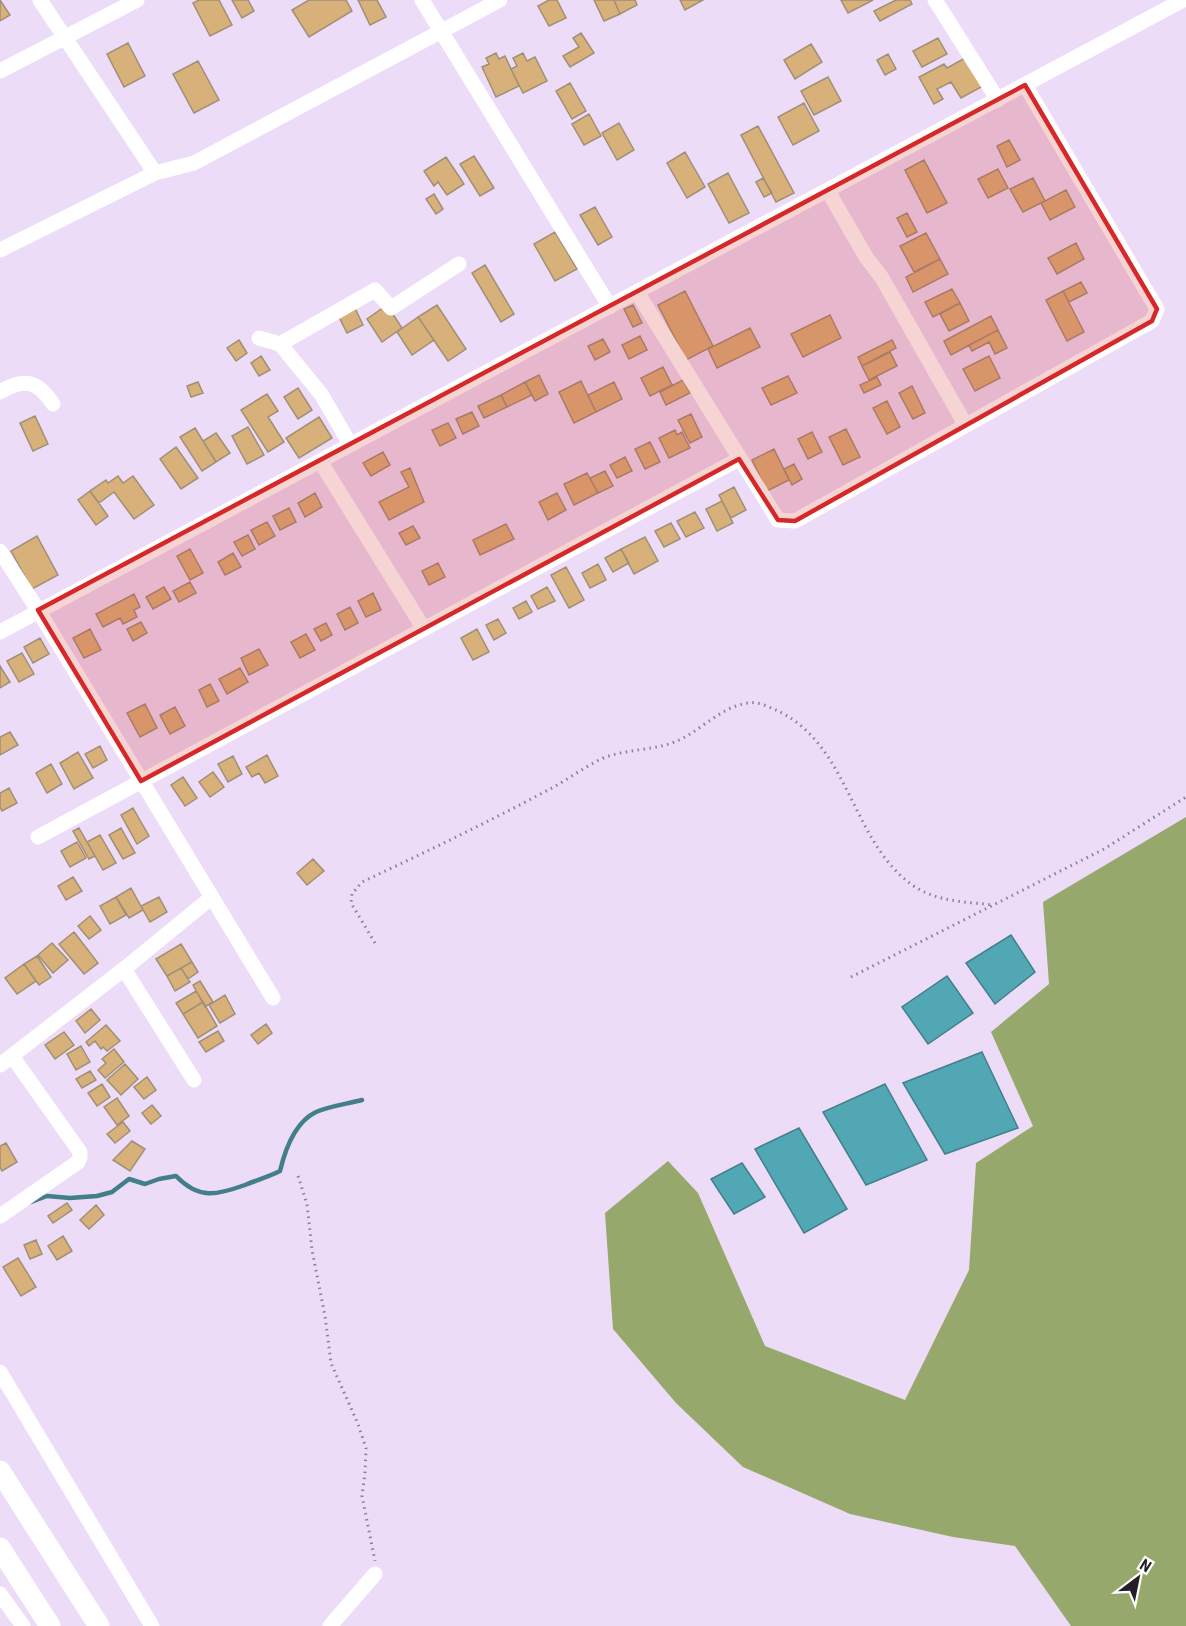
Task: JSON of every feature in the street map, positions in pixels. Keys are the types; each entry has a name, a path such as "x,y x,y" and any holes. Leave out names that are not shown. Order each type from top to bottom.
{"highway":[{"path":"0,1471 99,1626"},
{"path":"0,1548 50,1626"}],"street":[{"path":"40,0 155,173"},
{"path":"0,71 137,0"},
{"path":"422,0 610,307"},
{"path":"0,250 155,173 194,163 500,0"},
{"path":"935,0 998,100"},
{"path":"0,632 1184,0"},
{"path":"637,292 778,520 795,521 1152,321 1157,309 1025,85"},
{"path":"828,191 866,257 882,278 965,424"},
{"path":"280,344 375,291 391,308 459,264"},
{"path":"259,338 280,344 321,394 350,444"},
{"path":"0,392 9,386 24,382 44,390 53,404"},
{"path":"38,837 739,459"},
{"path":"320,460 424,629"},
{"path":"0,550 273,998"},
{"path":"0,1216 78,1162 80,1157 80,1152 6,1061 212,897"},
{"path":"124,969 194,1080"},
{"path":"0,1372 152,1626"},
{"path":"330,1626 375,1574"},
{"path":"0,1594 23,1626"}],"path":[{"path":"375,943 351,903 352,894 362,882 448,842 552,788 602,759 629,750 670,744 691,735 730,708 749,702 765,705 792,718 820,744 891,867 916,888 947,901 994,904"},
{"path":"851,977 1104,849 1186,797"},
{"path":"298,1176 307,1204 312,1250 325,1316 331,1363 366,1448 362,1496 374,1554 375,1574"}],"highlighted area":[{"path":"1025,85 1157,309 1152,321 795,521 778,520 739,459 141,781 38,610"}],"green space":[{"path":"1186,817 1186,1626 1071,1626 1015,1546 953,1537 850,1514 743,1467 676,1403 613,1329 605,1213 668,1161 698,1193 765,1346 905,1400 969,1270 976,1163 1033,1126 991,1032 1049,984 1043,902"}],"water":[{"path":"1011,935 1035,972 995,1004 966,963"},
{"path":"947,976 973,1013 928,1044 902,1007"},
{"path":"982,1052 1018,1128 945,1154 903,1083"},
{"path":"885,1084 927,1160 866,1185 823,1112"},
{"path":"799,1128 847,1209 804,1233 755,1149"},
{"path":"742,1163 765,1197 734,1214 711,1179"}],"building":[{"path":"0,0 10,15 0,21"},
{"path":"199,0 219,0 232,25 210,36 193,3"},
{"path":"232,0 248,0 254,11 242,18"},
{"path":"309,0 346,0 352,11 309,37 292,10"},
{"path":"358,0 377,0 386,17 370,25"},
{"path":"549,0 557,0 566,18 549,26 538,6"},
{"path":"594,0 614,0 620,14 604,21"},
{"path":"614,0 635,0 637,5 620,14"},
{"path":"680,0 703,0 685,10"},
{"path":"841,0 873,0 848,13"},
{"path":"896,0 910,0 912,4 880,21 874,11"},
{"path":"581,33 594,53 570,67 563,56 579,47 573,38"},
{"path":"938,38 947,54 922,67 913,51"},
{"path":"128,43 145,76 124,87 107,54"},
{"path":"811,44 822,62 795,79 784,60"},
{"path":"496,53 499,59 505,56 519,86 496,97 482,67 489,64 486,58"},
{"path":"523,53 527,61 535,57 547,81 523,93 511,69 517,66 513,58"},
{"path":"888,54 896,69 885,75 877,60"},
{"path":"967,57 983,86 961,98 951,82 937,89 943,99 934,104 919,77 944,64 947,68"},
{"path":"198,61 219,100 194,113 173,74"},
{"path":"828,77 841,101 814,115 801,91"},
{"path":"570,83 586,111 572,119 556,91"},
{"path":"804,103 819,131 793,145 778,117"},
{"path":"589,114 601,136 584,145 572,124"},
{"path":"619,123 634,150 617,160 602,133"},
{"path":"758,126 794,193 776,202 741,135"},
{"path":"1009,140 1020,160 1007,167 997,146"},
{"path":"685,152 705,187 687,198 667,163"},
{"path":"474,156 494,188 480,196 460,164"},
{"path":"446,157 464,184 447,195 438,182 434,186 424,171"},
{"path":"924,160 947,203 927,213 905,170"},
{"path":"998,169 1008,188 988,198 978,179"},
{"path":"728,173 749,213 729,223 708,184"},
{"path":"763,178 772,193 764,197 756,182"},
{"path":"1033,178 1045,201 1023,212 1010,189"},
{"path":"1066,190 1075,207 1050,220 1041,203"},
{"path":"434,194 443,209 436,214 426,199"},
{"path":"595,207 612,237 598,245 580,215"},
{"path":"907,213 917,232 907,237 897,218"},
{"path":"555,232 577,269 555,281 534,244"},
{"path":"926,233 940,259 914,272 900,246"},
{"path":"1076,243 1084,259 1057,274 1048,258"},
{"path":"940,259 948,274 913,292 906,277"},
{"path":"485,265 514,314 501,322 472,273"},
{"path":"1081,282 1087,293 1069,302 1063,291"},
{"path":"952,289 960,303 933,317 925,302"},
{"path":"685,291 713,346 686,360 658,305"},
{"path":"1063,291 1084,332 1067,341 1046,300"},
{"path":"960,303 969,321 949,331 940,314"},
{"path":"387,305 402,328 382,342 367,319"},
{"path":"437,305 466,349 448,361 418,317"},
{"path":"633,305 642,323 633,327 624,309"},
{"path":"354,306 363,325 347,333 338,315"},
{"path":"830,315 841,338 803,357 791,334"},
{"path":"991,316 998,330 951,355 944,341"},
{"path":"418,317 434,340 412,355 397,332"},
{"path":"750,328 760,347 717,368 708,349"},
{"path":"998,330 1007,348 995,354 989,342 972,351 969,345"},
{"path":"640,336 647,350 629,359 622,345"},
{"path":"603,339 610,352 595,360 588,346"},
{"path":"239,340 247,353 236,361 227,348"},
{"path":"892,340 896,348 862,366 858,357"},
{"path":"890,352 897,366 869,380 862,366"},
{"path":"261,356 270,370 259,376 251,363"},
{"path":"989,356 1000,378 975,391 963,369"},
{"path":"663,367 672,385 650,396 641,378"},
{"path":"539,375 548,394 535,401 525,382"},
{"path":"788,376 797,393 771,405 762,388"},
{"path":"877,377 881,385 864,393 860,385"},
{"path":"683,380 690,393 666,405 660,392"},
{"path":"581,381 596,412 574,423 559,392"},
{"path":"198,382 203,393 191,397 187,386"},
{"path":"525,382 532,395 507,407 501,395"},
{"path":"614,382 622,399 596,412 588,395"},
{"path":"912,386 925,413 913,419 899,393"},
{"path":"298,388 312,410 298,419 284,397"},
{"path":"267,394 278,411 268,417 284,442 268,452 241,410"},
{"path":"501,395 507,407 484,418 478,406"},
{"path":"887,401 900,427 887,434 873,408"},
{"path":"472,412 479,426 463,434 456,419"},
{"path":"691,414 702,437 690,443 678,420"},
{"path":"35,416 48,444 33,451 20,423"},
{"path":"319,417 332,438 299,458 286,438"},
{"path":"448,423 456,438 440,446 432,430"},
{"path":"248,427 264,455 247,464 232,436"},
{"path":"195,428 216,462 202,471 180,437"},
{"path":"846,429 860,457 843,465 829,437"},
{"path":"675,430 677,435 682,432 690,448 669,458 659,438"},
{"path":"812,432 822,452 808,459 798,439"},
{"path":"216,433 230,453 216,462 203,441"},
{"path":"650,442 660,462 645,469 635,449"},
{"path":"176,447 198,478 181,489 160,459"},
{"path":"774,449 789,480 767,491 752,460"},
{"path":"383,452 390,465 371,476 363,463"},
{"path":"625,457 632,471 617,478 610,465"},
{"path":"794,464 802,479 792,485 784,469"},
{"path":"410,468 424,502 389,520 379,502 409,487 401,472"},
{"path":"605,471 613,486 598,493 590,478"},
{"path":"587,473 598,493 574,505 564,484"},
{"path":"118,476 123,483 133,476 154,505 134,519 114,492 99,503 90,491 106,480 108,483"},
{"path":"734,487 746,510 731,518 719,495"},
{"path":"90,491 108,516 96,525 78,500"},
{"path":"315,493 322,507 305,517 298,503"},
{"path":"557,493 566,510 548,520 539,502"},
{"path":"722,501 733,523 717,531 706,509"},
{"path":"289,508 296,522 280,530 273,516"},
{"path":"695,512 704,528 686,537 677,521"},
{"path":"267,522 275,536 259,545 251,530"},
{"path":"671,523 680,539 664,547 655,531"},
{"path":"506,524 514,539 480,555 473,540"},
{"path":"413,526 420,538 406,545 399,533"},
{"path":"248,535 255,549 242,556 234,542"},
{"path":"37,536 58,575 32,589 11,551"},
{"path":"645,537 658,561 634,574 621,549"},
{"path":"190,549 203,573 190,580 177,556"},
{"path":"621,549 629,563 613,572 605,558"},
{"path":"233,553 241,567 225,575 218,562"},
{"path":"438,563 445,577 429,585 422,571"},
{"path":"598,564 606,580 590,588 582,573"},
{"path":"566,567 584,600 569,608 551,575"},
{"path":"190,582 196,593 179,602 173,591"},
{"path":"164,587 171,599 153,609 146,597"},
{"path":"547,587 555,601 538,609 531,596"},
{"path":"373,593 381,610 366,617 358,601"},
{"path":"134,594 140,607 134,610 137,617 123,624 120,618 103,627 96,614"},
{"path":"526,601 532,612 519,619 513,608"},
{"path":"350,607 358,623 345,630 337,614"},
{"path":"498,619 506,633 494,640 486,625"},
{"path":"141,622 147,633 133,641 127,629"},
{"path":"326,623 332,635 321,641 314,629"},
{"path":"90,629 101,650 84,658 73,638"},
{"path":"477,629 489,652 473,660 461,638"},
{"path":"306,634 315,650 300,658 291,642"},
{"path":"40,638 49,654 33,663 24,647"},
{"path":"259,649 268,665 249,675 241,658"},
{"path":"22,653 34,674 19,682 7,661"},
{"path":"0,666 10,682 0,688"},
{"path":"240,668 248,682 227,694 219,679"},
{"path":"210,684 219,701 207,707 199,690"},
{"path":"145,704 157,728 140,737 127,713"},
{"path":"175,707 185,726 170,734 160,715"},
{"path":"10,732 18,745 0,755 0,737"},
{"path":"100,746 107,760 93,768 85,754"},
{"path":"78,752 93,778 74,789 60,763"},
{"path":"267,755 278,776 265,783 259,773 252,777 246,767"},
{"path":"233,756 242,774 228,782 218,764"},
{"path":"51,764 62,784 47,793 36,773"},
{"path":"213,772 224,787 210,797 199,782"},
{"path":"183,777 197,798 185,806 171,785"},
{"path":"9,788 17,803 2,811 0,793"},
{"path":"133,808 149,836 137,844 121,815"},
{"path":"79,828 95,856 89,859 73,831"},
{"path":"121,828 135,853 123,859 109,835"},
{"path":"100,835 116,863 103,870 87,842"},
{"path":"77,842 86,858 70,867 61,851"},
{"path":"313,859 324,871 307,885 297,873"},
{"path":"73,877 82,891 66,900 58,886"},
{"path":"131,888 143,910 129,918 116,897"},
{"path":"116,897 126,915 110,924 100,906"},
{"path":"159,897 167,912 150,922 141,906"},
{"path":"90,916 101,930 89,939 78,926"},
{"path":"74,932 98,963 84,974 59,944"},
{"path":"52,943 68,960 53,973 38,955"},
{"path":"181,944 192,962 167,976 156,959"},
{"path":"37,956 51,977 39,985 24,964"},
{"path":"192,962 198,972 188,979 181,968"},
{"path":"24,964 36,981 17,994 5,978"},
{"path":"181,968 190,982 175,991 167,976"},
{"path":"200,981 213,1002 205,1007 193,985"},
{"path":"196,991 203,1002 183,1014 176,1003"},
{"path":"225,995 235,1014 220,1023 209,1005"},
{"path":"203,1002 217,1026 198,1038 183,1014"},
{"path":"91,1009 100,1020 85,1033 76,1021"},
{"path":"266,1024 272,1033 258,1044 251,1035"},
{"path":"106,1025 120,1041 107,1051 103,1047 101,1049 95,1041 89,1046 86,1042"},
{"path":"218,1031 224,1041 206,1052 199,1042"},
{"path":"64,1032 74,1045 55,1059 45,1045"},
{"path":"81,1046 90,1062 76,1070 67,1054"},
{"path":"114,1049 124,1062 105,1078 98,1070 106,1063 102,1059"},
{"path":"125,1064 138,1079 121,1095 107,1080"},
{"path":"90,1071 96,1080 82,1088 76,1079"},
{"path":"147,1077 156,1090 144,1099 134,1087"},
{"path":"102,1084 110,1097 97,1106 88,1093"},
{"path":"117,1098 129,1116 117,1125 104,1107"},
{"path":"152,1105 161,1116 151,1124 142,1113"},
{"path":"123,1122 130,1131 115,1143 107,1134"},
{"path":"132,1141 145,1149 130,1171 113,1160"},
{"path":"6,1143 17,1162 2,1171 0,1146"},
{"path":"67,1203 72,1210 53,1223 48,1216"},
{"path":"96,1205 104,1215 89,1229 80,1220"},
{"path":"63,1236 72,1251 57,1260 48,1246"},
{"path":"36,1240 42,1254 30,1259 24,1245"},
{"path":"18,1258 36,1287 21,1296 3,1267"}],"waterway":[{"path":"31,1202 47,1196 70,1198 97,1196 112,1192 129,1179 145,1184 176,1176 193,1189 209,1193 235,1188 280,1171 292,1137 302,1122 316,1112 362,1100"}]}
